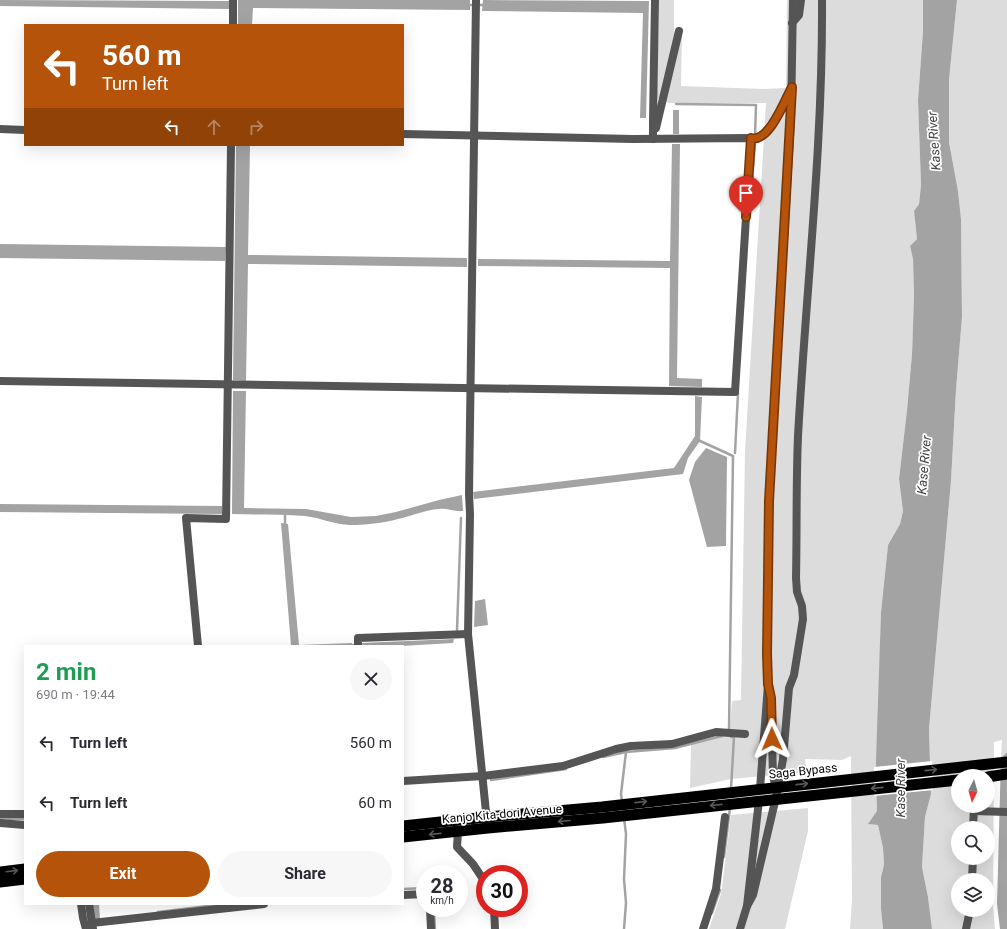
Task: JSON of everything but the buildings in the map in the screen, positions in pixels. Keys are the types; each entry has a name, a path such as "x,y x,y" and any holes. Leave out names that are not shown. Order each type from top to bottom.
{"highway":[{"name":"Saga Bypass","path":"603,818 759,795 975,768 1007,762"},
{"path":"995,776 1007,774"},
{"name":"Saga Bypass","path":"602,806 951,781"},
{"name":"Kanjo Kita-dori Avenue","path":"404,837 458,831 487,822 602,806"},
{"name":"Kanjo Kita-dori Avenue","path":"404,826 603,818"},
{"path":"0,872 24,869"},
{"path":"0,882 24,879"}],"street":[{"path":"233,0 233,24"},
{"path":"653,139 652,121 655,0"},
{"path":"740,929 747,906 759,795 768,684 769,501 792,87 793,0"},
{"path":"792,23 800,15 801,0"},
{"path":"747,906 753,896 777,793 783,759 789,688 794,675 803,619 802,606 797,592 796,578 798,437 813,229 821,75 822,0"},
{"path":"476,4 473,135 468,634 484,776 487,822"},
{"path":"653,139 679,31"},
{"path":"404,134 653,139 756,139 761,137 770,128 792,87"},
{"path":"0,129 24,130"},
{"path":"0,381 735,392 751,138"},
{"path":"198,645 186,518 226,519 236,385 231,146"},
{"path":"358,645 358,638 468,634"},
{"path":"768,684 771,698 773,776 777,793"},
{"path":"404,781 484,776 563,766 616,749 631,746 672,744 716,732 745,734"},
{"path":"995,811 1007,812"},
{"path":"1,814 24,814"},
{"path":"703,929 716,889 726,817"},
{"path":"0,824 24,825"},
{"path":"458,831 457,847 476,868"},
{"path":"404,895 416,894"},
{"path":"82,905 83,918 90,927"},
{"path":"89,905 90,927"},
{"path":"90,927 102,922 255,905"},
{"path":"430,917 431,929"},
{"path":"494,917 495,929"},
{"path":"966,929 969,917"}],"shaded area":[{"path":"659,0 674,0 674,33 682,34 681,86 764,89 786,88 787,0 923,0 923,31 918,100 921,185 919,204 914,212 917,239 910,246 913,259 914,295 912,354 899,479 903,511 900,524 888,545 881,612 877,812 869,824 878,825 883,848 884,865 881,877 881,909 883,929 850,929 852,900 851,756 842,760 805,759 807,772 731,779 690,788 691,745 719,738 730,729 732,701 741,700 745,451 766,103 669,103 657,98"},
{"path":"957,0 1007,0 1007,752 1001,758 1002,740 994,742 994,769 951,769 951,813 994,813 994,821 951,821 951,865 993,865 993,873 951,873 951,917 994,917 995,929 932,929 922,867 925,817 931,794 929,729 951,481 962,317 961,219 958,191 949,142 949,80"},
{"path":"808,808 808,831 785,929 709,929 721,894 731,815"}],"water":[{"path":"0,0 229,1 229,9 0,6"},
{"path":"238,0 470,0 470,10 253,8 252,24 238,24"},
{"path":"483,0 649,1 646,118 640,118 643,13 482,11"},
{"name":"Kase River","path":"923,0 957,0 949,80 949,142 958,191 961,219 962,317 951,481 929,729 931,794 925,817 922,867 932,929 883,929 881,909 881,877 884,865 883,848 878,825 868,824 877,811 876,761 881,612 888,545 900,524 903,511 899,479 912,354 914,295 913,259 910,246 917,239 914,211 919,204 921,185 918,100 923,31"},
{"path":"673,110 679,110 679,134 673,134"},
{"path":"672,144 680,144 677,378 702,379 702,387 669,386 670,268 478,266 478,259 670,261"},
{"path":"236,146 250,146 248,255 467,258 467,267 248,264 246,381 233,380"},
{"path":"0,244 226,247 225,261 0,258"},
{"path":"233,391 246,391 244,508 306,509 351,517 376,516 462,495 463,511 442,509 386,522 350,525 305,516 232,514"},
{"path":"695,396 702,397 700,441 688,458 683,474 474,499 473,492 674,468 695,436"},
{"path":"706,448 727,457 726,546 707,547 689,480 695,462"},
{"path":"0,504 222,506 222,514 0,512"},
{"path":"281,523 288,524 299,645 291,645"},
{"path":"485,599 488,625 474,627 475,601"},
{"path":"454,639 453,643 404,646 363,645 362,643"},
{"path":"352,643 353,645 299,645"},
{"path":"1007,752 1007,929 1000,929 997,904 1001,758"},
{"path":"92,905 99,905 100,919 95,920"}],"pier":[{"path":"932,761 933,790 874,796 874,767"}],"waterway":[{"path":"470,5 482,5"},
{"path":"676,104 756,105 755,136"},
{"path":"753,167 755,144"},
{"path":"735,453 738,393"},
{"path":"698,440 733,456 729,730"},
{"path":"285,513 285,526"},
{"path":"457,630 461,518"},
{"path":"603,757 626,752 675,748 722,736"},
{"path":"731,737 734,737 731,789"},
{"path":"622,801 621,794 626,752"},
{"path":"491,780 566,769"},
{"path":"724,857 730,808"},
{"path":"624,818 626,834 624,879 626,903 624,929"},
{"path":"0,819 24,819"},
{"path":"404,889 416,888"},
{"path":"712,913 720,890"},
{"path":"158,912 217,905"},
{"path":"434,917 435,929"}],"route":[{"path":"746,217 751,138 756,139 761,137 770,128 792,87 769,501 767,654 768,684 771,698 772,739"}]}
